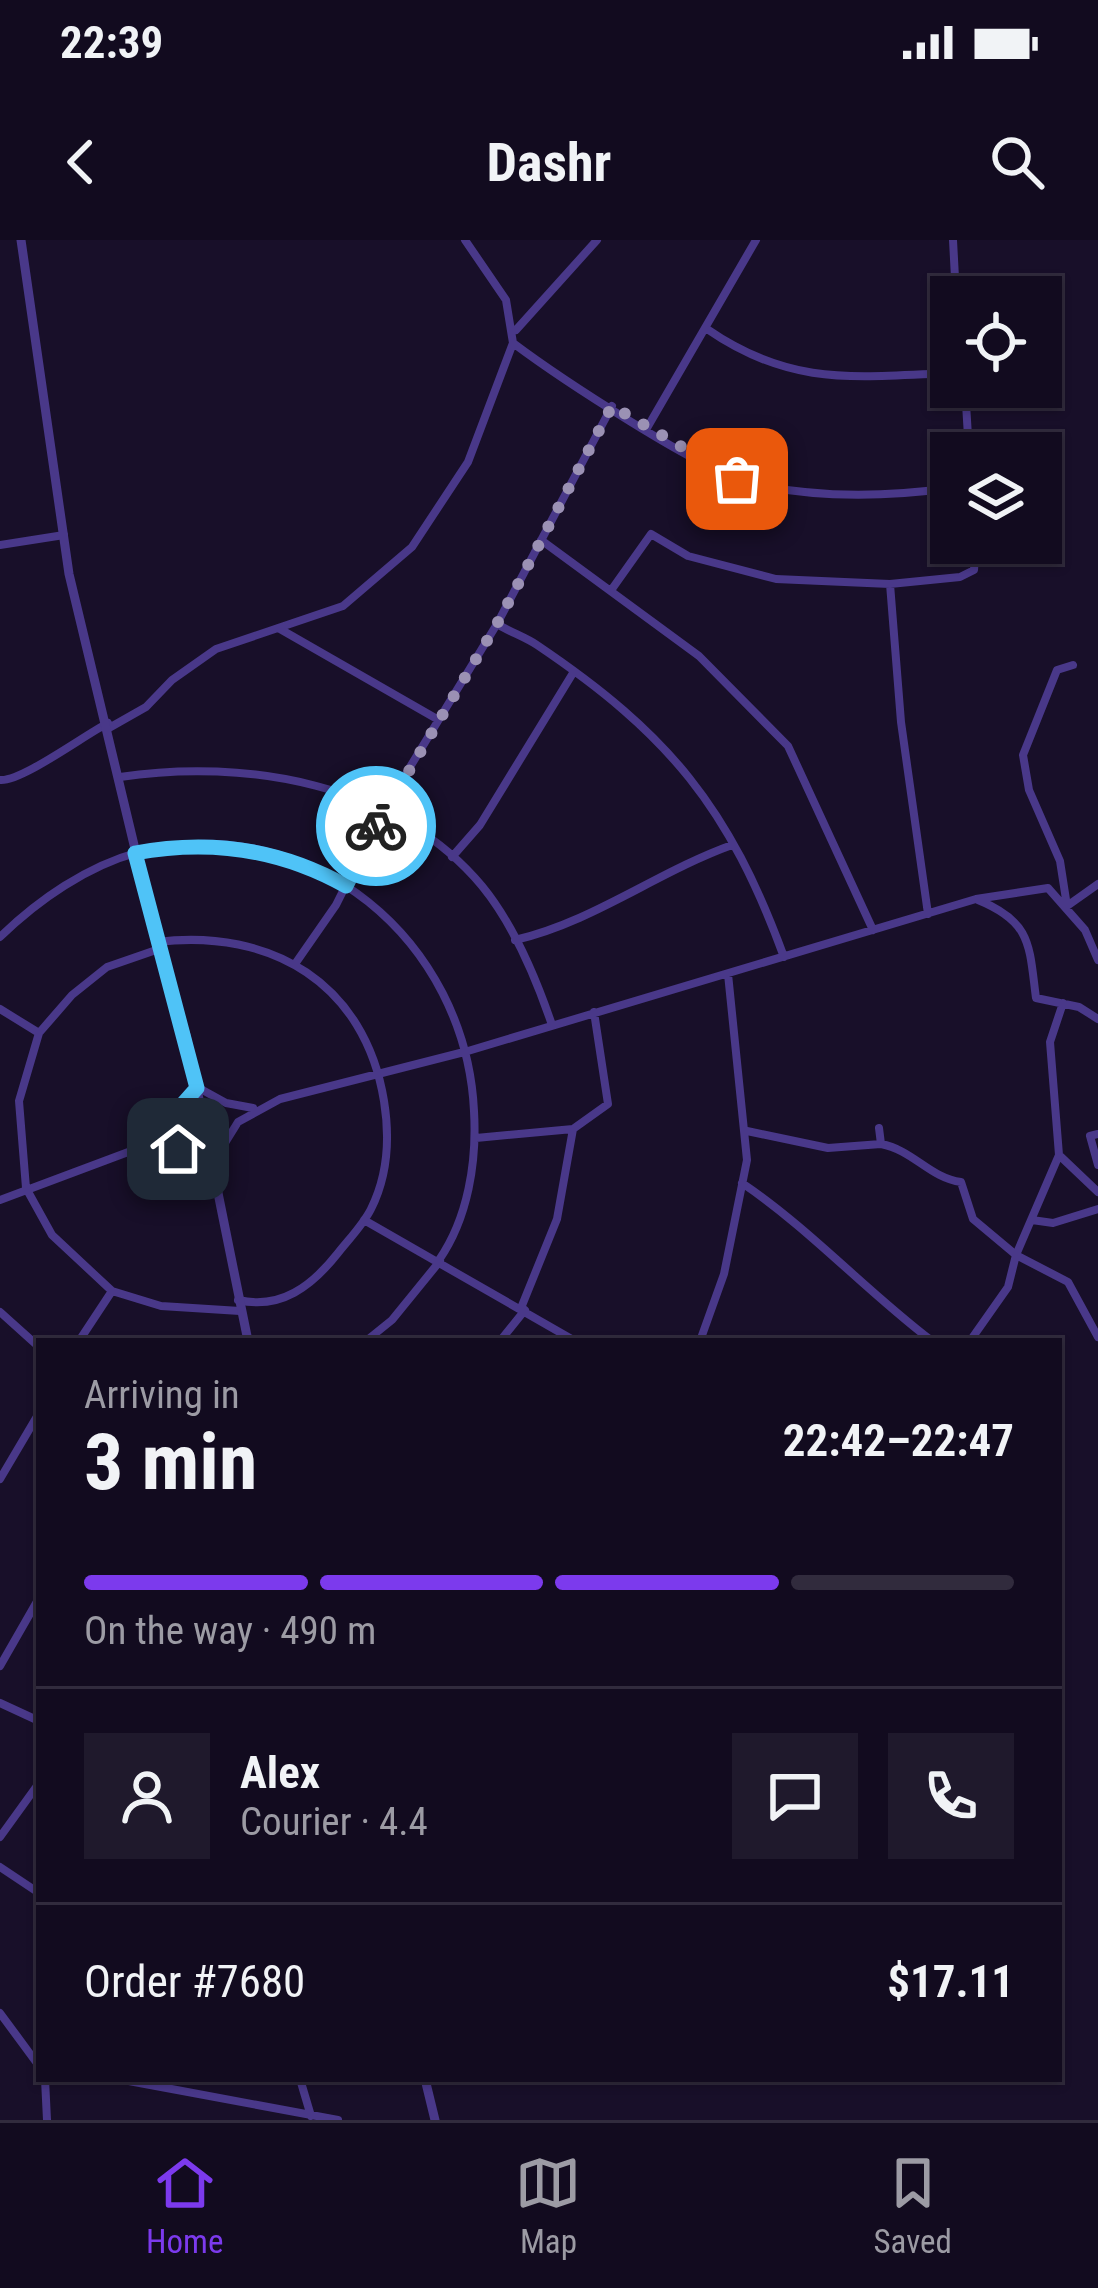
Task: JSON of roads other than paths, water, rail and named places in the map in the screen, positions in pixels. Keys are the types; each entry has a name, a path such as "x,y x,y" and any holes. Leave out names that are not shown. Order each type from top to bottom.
{"street":[{"path":"21,240 69,574 197,1088 247,1338"},
{"path":"0,780 16,780 146,707 172,680 216,649 343,606 412,548 468,462 514,343 506,300 465,240"},
{"path":"514,331 597,240"},
{"path":"646,428 756,240"},
{"path":"953,240 955,276"},
{"path":"707,328 761,361 802,375 930,373"},
{"path":"514,343 646,428 749,483 875,494 930,490"},
{"path":"295,964 346,886 382,813 497,624 612,406"},
{"path":"612,590 651,534 688,556 736,571 816,584 890,584 969,575 971,564"},
{"path":"0,545 65,535"},
{"path":"541,540 723,677 788,746 874,931"},
{"path":"890,584 901,722 928,914"},
{"path":"497,624 533,642 672,753 706,794 784,957"},
{"path":"280,629 437,718"},
{"path":"1067,906 1060,860 1029,790 1023,755 1057,670 1073,665"},
{"path":"452,856 480,825 573,673"},
{"path":"120,777 192,768 254,771 314,786 382,813 452,856 482,886 515,940 552,1025"},
{"path":"515,940 576,920 644,882 733,845"},
{"path":"0,938 28,910 74,880 135,853 214,846 255,850 346,886 389,915 423,956 458,1018 468,1051 476,1138 459,1220 440,1261 392,1320 370,1338"},
{"path":"1067,906 1098,884"},
{"path":"197,1088 226,1103 254,1108 468,1051 976,899 1048,888 1067,906 1098,960"},
{"path":"976,899 1015,918 1029,944 1036,998 1063,1003 1098,1019"},
{"path":"184,938 242,946 295,964 352,1012 380,1075 388,1154 364,1220 320,1277 291,1295 260,1305 160,1306 112,1291 52,1234 26,1189 19,1101 39,1033 71,995 107,967 158,945 184,938"},
{"path":"701,1338 724,1274 747,1131 728,974"},
{"path":"972,1338 1008,1288 1016,1255 1059,1155 1050,1042 1063,1003"},
{"path":"0,1010 39,1033"},
{"path":"476,1138 573,1129 608,1104 594,1012"},
{"path":"163,1139 173,1115 197,1088"},
{"path":"212,1164 238,1122 254,1108"},
{"path":"879,1128 881,1144"},
{"path":"502,1338 523,1309 557,1219 573,1129"},
{"path":"747,1131 828,1148 881,1144 908,1154 941,1179 961,1182 973,1219 1016,1255 1068,1282 1098,1337"},
{"path":"1098,1134 1090,1136 1098,1165"},
{"path":"0,1200 163,1139 212,1164"},
{"path":"1059,1155 1098,1192"},
{"path":"742,1183 781,1209 843,1269 928,1338"},
{"path":"1032,1220 1053,1223 1098,1209"},
{"path":"364,1220 570,1338"},
{"path":"81,1338 112,1291"},
{"path":"0,1312 36,1344"},
{"path":"0,1479 36,1418"},
{"path":"0,1666 36,1603"},
{"path":"0,1703 36,1720"},
{"path":"0,1837 36,1787"},
{"path":"0,1867 36,1891"},
{"path":"0,2013 36,2062"},
{"path":"45,2082 47,2120"},
{"path":"134,2082 338,2120"},
{"path":"301,2082 311,2116"},
{"path":"426,2082 433,2120"}]}
